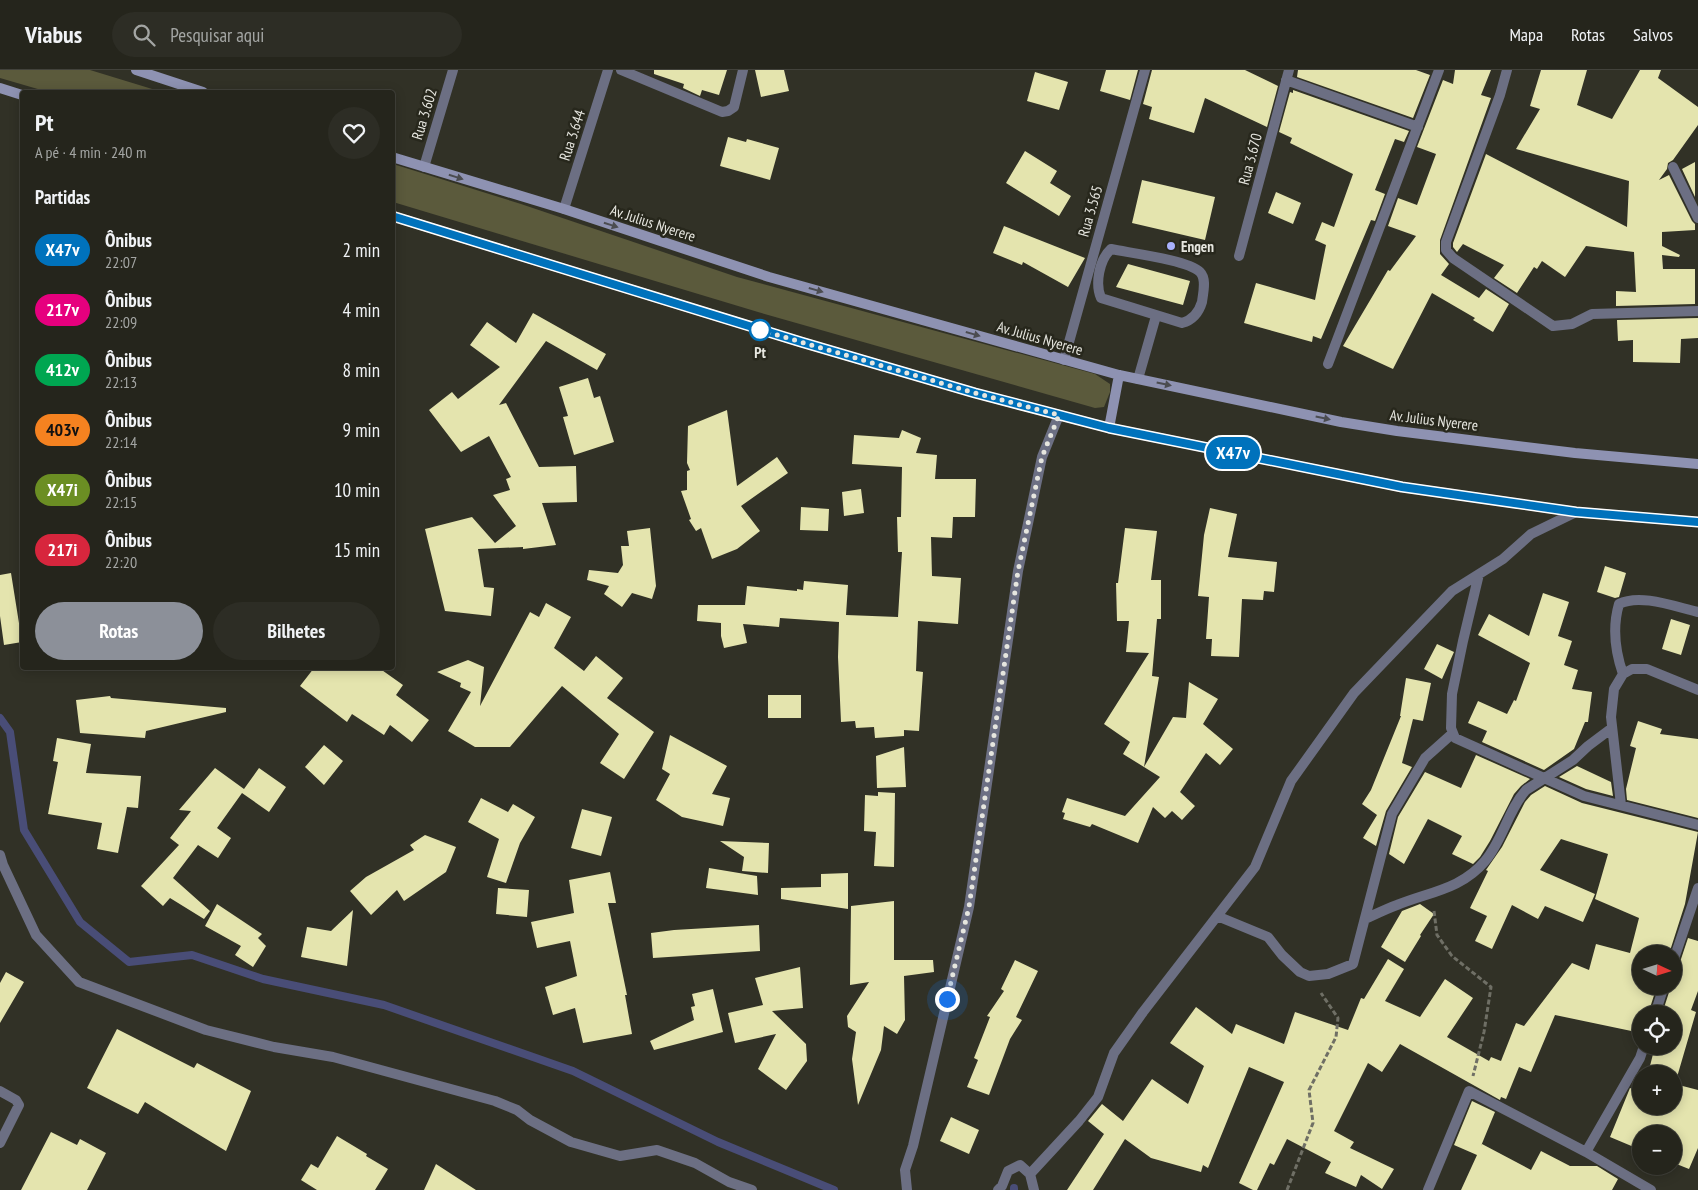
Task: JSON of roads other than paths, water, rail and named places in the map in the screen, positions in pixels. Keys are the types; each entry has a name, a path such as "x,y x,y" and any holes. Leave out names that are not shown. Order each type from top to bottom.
{"main road":[{"path":"136,70 197,90"},
{"path":"0,88 20,94"},
{"name":"Av. Julius Nyerere","path":"395,158 564,209 769,277 1119,375 1341,422 1396,431 1575,453 1698,464"},
{"path":"395,217 760,330 975,393 1109,428 1402,487 1576,512 1698,522"},
{"path":"1109,428 1119,375"}],"street":[{"name":"Rua 3.602","path":"424,167 453,70"},
{"name":"Rua 3.644","path":"564,209 608,70"},
{"path":"621,70 722,112 734,107 743,70"},
{"name":"Rua 3.565","path":"1064,360 1145,70"},
{"path":"1328,364 1439,70"},
{"path":"1507,70 1500,95 1446,242 1446,250 1452,258 1553,326 1572,324 1592,314 1698,310"},
{"path":"1287,75 1418,127"},
{"name":"Rua 3.670","path":"1239,256 1287,75"},
{"path":"1673,167 1698,218"},
{"path":"1111,249 1189,265 1201,273 1204,283 1201,304 1190,321 1182,323 1156,316 1101,298 1097,288 1106,254 1111,249"},
{"path":"1138,379 1156,316"},
{"path":"908,1190 905,1170 913,1146 969,907 1018,571 1042,457 1059,415"},
{"path":"1030,1174 1080,1121 1098,1097 1114,1053 1143,1012 1255,867 1291,781 1354,693 1452,591 1503,559 1531,534 1576,512"},
{"path":"1479,574 1452,694 1451,728 1455,738 1584,796 1698,825"},
{"path":"1623,674 1616,652 1616,615 1619,604 1625,601 1649,600 1698,612"},
{"path":"1621,805 1610,717 1614,689 1623,674 1632,669 1647,669 1698,690"},
{"path":"1365,919 1397,905 1433,894 1472,875 1487,859 1520,797 1526,790 1573,760 1612,728"},
{"path":"1217,916 1268,937 1282,955 1300,972 1309,976 1328,974 1353,964 1392,814 1425,758 1453,732"},
{"path":"0,855 36,934 79,982 206,1030 274,1047 333,1057 495,1101 517,1110 530,1120 571,1142 620,1156 657,1150 696,1163 729,1182 752,1190"},
{"path":"1679,945 1698,888"},
{"path":"1586,1152 1641,1055"},
{"path":"0,1091 16,1100 19,1105 0,1143"},
{"path":"1428,1190 1469,1091 1586,1152 1651,1190"},
{"path":"998,1190 1002,1186 1008,1171 1020,1166 1030,1174 1034,1190"}],"waterway":[{"path":"0,718 10,732 24,830 80,922 129,962 192,955 263,979 384,1005 573,1071 718,1142 834,1190"}],"place":[{"name":"Engen","path":"1171,246"},
{"name":"Pt","path":"760,330"}]}
